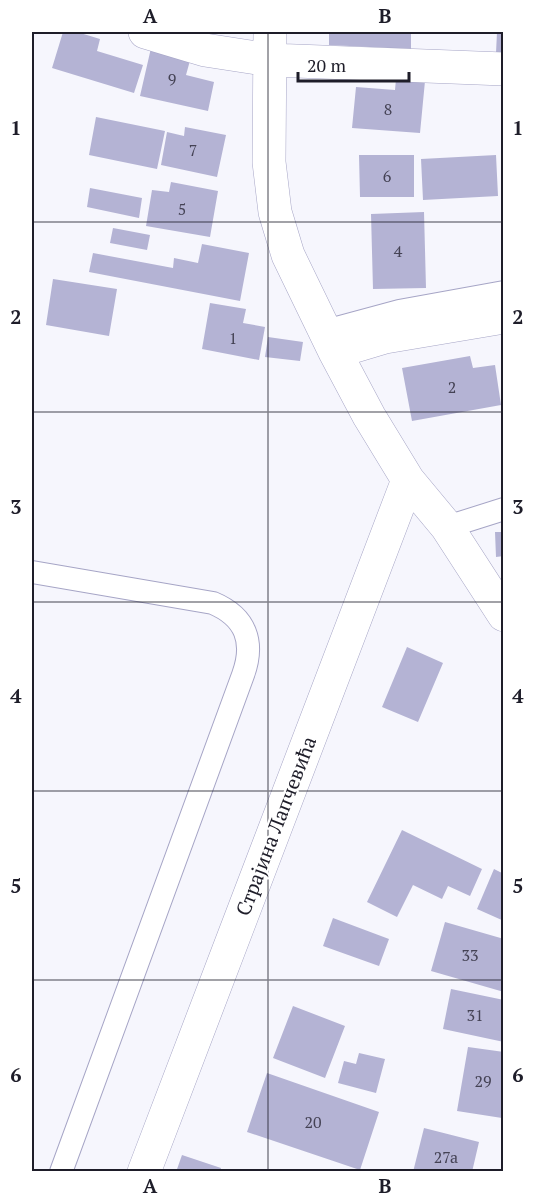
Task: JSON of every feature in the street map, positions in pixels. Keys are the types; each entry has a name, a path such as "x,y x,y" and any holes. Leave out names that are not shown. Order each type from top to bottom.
{"street":[{"path":"146,32 205,50 270,46 504,69"},
{"path":"270,46 268,162 276,212 288,255 369,416 408,480 447,527 504,615"},
{"path":"330,341 385,337 504,317"},
{"name":"Страјина Лапчевића","path":"144,1172 408,480"}],"lane":[{"path":"330,341 399,311 504,292"},
{"path":"447,527 504,509"},
{"path":"32,572 213,603 225,608 236,617 244,629 249,644 246,668 61,1172"}],"building":[{"path":"63,32 77,32 100,39 97,51 143,65 134,93 52,68"},
{"path":"329,32 411,32 411,49 329,45"},
{"path":"497,32 504,32 504,53 496,53"},
{"path":"151,48 191,57 186,75 214,82 208,111 140,96"},
{"path":"396,79 425,81 420,133 352,128 356,87 395,90"},
{"path":"96,117 165,131 157,169 89,155"},
{"path":"185,127 226,135 217,177 161,165 167,132 184,136"},
{"path":"359,155 414,155 414,197 360,197"},
{"path":"496,155 498,196 423,200 421,159"},
{"path":"171,182 218,191 210,237 146,226 152,190 169,192"},
{"path":"90,188 142,198 139,218 87,207"},
{"path":"424,212 426,288 373,289 371,214"},
{"path":"113,228 150,235 147,250 110,243"},
{"path":"202,244 249,253 240,301 89,272 93,253 173,268 174,258 198,263"},
{"path":"53,279 117,289 109,336 46,325"},
{"path":"210,303 246,309 243,323 265,327 259,360 202,349"},
{"path":"268,337 303,342 300,361 265,357"},
{"path":"470,356 473,368 495,365 501,405 412,421 402,368"},
{"path":"495,532 504,532 504,556 496,557"},
{"path":"407,647 443,663 418,722 382,707"},
{"path":"402,830 482,869 470,896 448,886 442,899 413,885 397,917 367,902"},
{"path":"494,869 504,874 504,921 477,909"},
{"path":"333,918 389,939 379,966 323,946"},
{"path":"445,922 504,939 504,992 431,971"},
{"path":"451,989 504,1000 504,1042 443,1029"},
{"path":"293,1006 345,1026 325,1078 273,1058"},
{"path":"468,1047 504,1052 502,1118 457,1111"},
{"path":"359,1053 385,1059 376,1093 338,1083 344,1061 356,1064"},
{"path":"267,1073 379,1112 360,1170 247,1132"},
{"path":"424,1128 479,1142 472,1172 413,1172"},
{"path":"182,1155 221,1168 220,1172 176,1172"}]}
